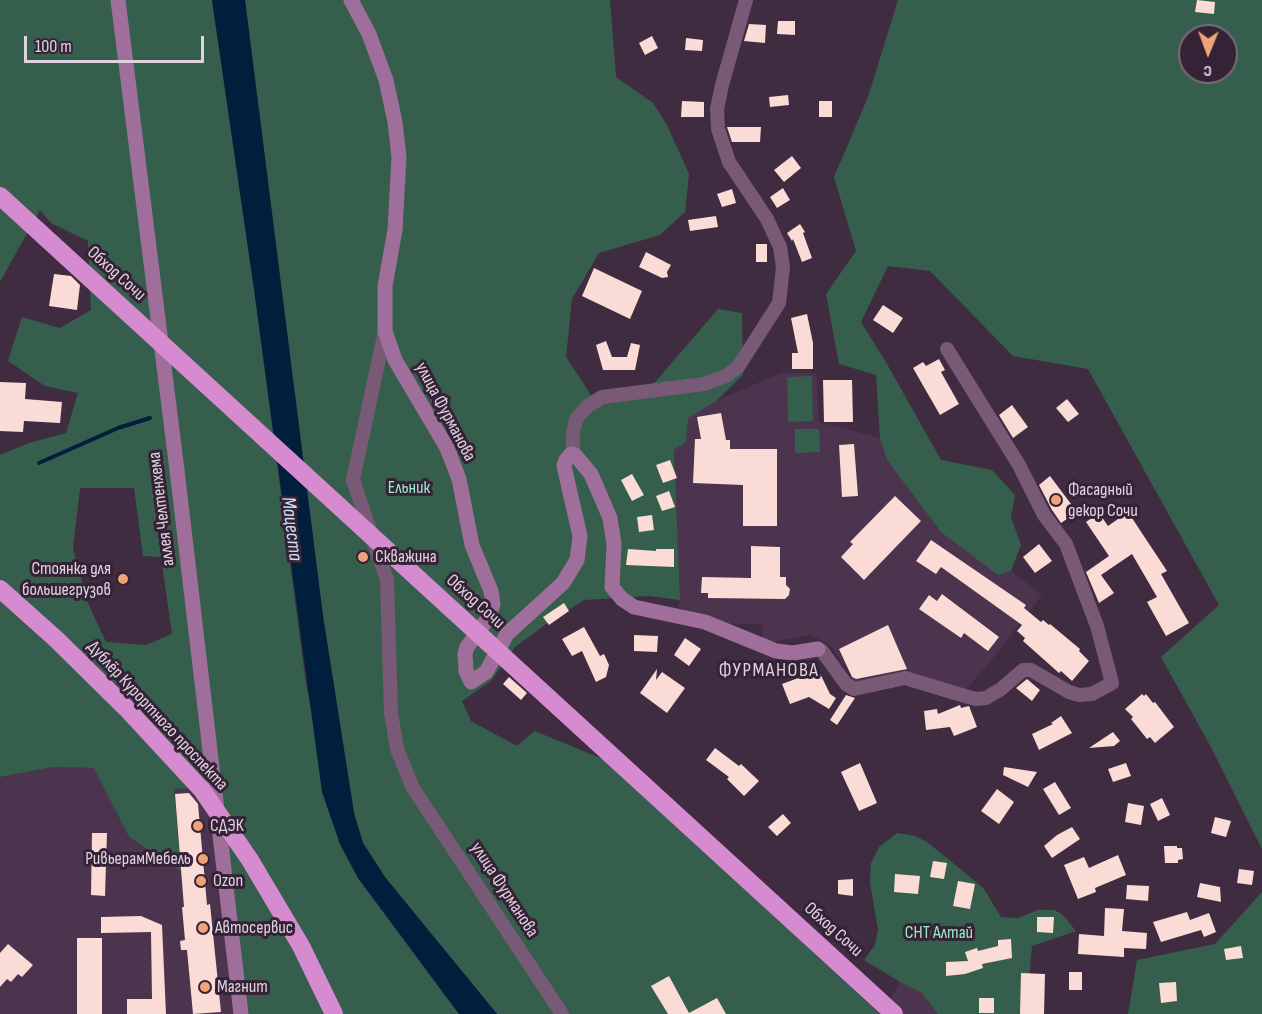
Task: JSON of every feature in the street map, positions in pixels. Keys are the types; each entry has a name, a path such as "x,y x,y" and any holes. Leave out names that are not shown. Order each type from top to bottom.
{"highway":[{"name":"Обход Сочи","path":"0,196 894,1014"},
{"name":"Дублёр Курортного проспекта","path":"0,589 56,639 126,708 202,790 256,869 301,946 334,1014"}],"street":[{"name":"аллея Челтенхема","path":"118,0 241,1014"},
{"name":"улица Фурманова","path":"351,0 369,34 386,80 395,122 399,157 395,230 385,286 385,331 354,480 387,580 391,713 397,750 413,788 562,1014"},
{"path":"746,0 722,85 717,109 718,129 729,162 767,219 780,247 783,267 779,303 738,367 726,376 704,384 602,397 588,406 576,419 573,454 591,474 610,518 614,544 612,587 622,599 634,607 705,622 776,651 793,653 818,649 822,651 846,684 854,689 905,678 976,699 986,698 1001,689 1023,670 1031,670 1069,692 1079,695 1092,694 1112,683 1097,626 1066,544 1044,515 1019,465 947,349"},
{"name":"улица Фурманова","path":"385,331 395,360 447,448 459,479 472,544 491,591 493,603 489,617 467,647 465,654 466,671 471,682 486,672 507,634 563,583 577,560 580,536 564,466 568,456 573,454"}],"shaded area":[{"path":"781,373 816,373 819,422 880,438 887,460 998,575 1011,571 1042,595 965,691 909,673 854,685 850,673 829,644 811,635 772,642 763,638 762,624 725,624 679,608 674,450 686,442 687,418 716,401"},
{"path":"53,767 94,768 129,837 181,870 174,789 214,786 241,1014 0,1014 0,777"},
{"path":"900,982 922,993 938,1014 882,1014"}],"green space":[{"path":"0,0 212,0 254,289 306,684 340,844 358,878 459,1014 241,1014 213,787 174,789 181,871 129,837 94,768 53,767 0,777 0,455 29,443 66,433 78,393 45,386 8,361 22,317 60,328 91,310 88,241 51,223 40,210 0,282","holes":["80,488 134,488 143,556 161,557 172,634 146,645 106,642 87,601 73,548"]},
{"name":"Ельник","path":"245,0 610,0 616,77 653,103 667,125 689,174 685,212 660,235 599,253 572,299 566,357 595,401 644,395 718,309 742,313 743,375 716,401 688,418 686,442 674,450 680,600 649,596 584,600 514,648 491,681 462,701 471,721 517,746 535,731 605,760 880,1014 497,1014 385,878 363,843 354,813 323,616"},
{"path":"898,0 1262,0 1262,849 1212,749 1161,657 1219,605 1088,369 1013,356 930,271 888,266 861,322 941,460 992,470 1015,495 1011,517 1021,545 1011,571 998,575 941,532 887,460 880,438 876,375 839,364 826,294 856,251 834,177 868,97"},
{"path":"812,376 813,421 788,422 787,377"},
{"path":"795,429 819,429 820,452 795,453"},
{"name":"СНТ Алтай","path":"897,833 915,836 927,842 984,889 1001,917 1018,918 1038,910 1054,910 1062,914 1076,931 1032,946 1026,1014 938,1014 922,993 864,960 875,945 878,930 870,883 871,863 879,847"},
{"path":"1262,892 1262,1014 1128,1014 1137,960 1215,944"}],"water":[{"name":"Мацеста","path":"212,0 245,0 323,616 354,813 363,843 385,877 497,1014 459,1014 358,878 340,844 322,792 254,289"}],"building":[{"path":"1197,0 1215,2 1214,14 1195,12"},
{"path":"778,21 795,21 795,35 777,34"},
{"path":"749,24 766,25 765,43 744,41"},
{"path":"652,36 658,48 645,55 639,43"},
{"path":"686,38 703,40 702,51 685,50"},
{"path":"788,95 789,105 770,107 769,97"},
{"path":"682,101 704,102 704,117 681,117"},
{"path":"819,101 832,101 832,117 819,117"},
{"path":"727,127 761,127 760,142 732,142"},
{"path":"792,156 801,168 784,182 774,170"},
{"path":"783,188 790,200 777,208 770,197"},
{"path":"732,189 736,203 722,207 717,194"},
{"path":"716,216 718,227 690,231 688,220"},
{"path":"800,224 805,232 803,233 812,258 802,262 793,239 792,241 787,233"},
{"path":"756,244 767,244 767,262 756,262"},
{"path":"646,252 671,265 667,272 668,277 662,278 639,267"},
{"path":"594,268 642,291 630,319 582,296"},
{"path":"54,274 71,276 80,285 77,310 49,306"},
{"path":"883,305 903,318 893,333 873,320"},
{"path":"807,314 813,343 813,369 792,369 792,353 798,353 791,318"},
{"path":"606,341 612,357 627,357 631,343 640,345 635,370 603,370 596,345"},
{"path":"939,359 945,370 941,372 959,404 940,415 913,368 923,362 926,366"},
{"path":"823,380 852,380 853,422 824,422"},
{"path":"0,382 26,383 25,399 62,402 60,423 24,421 23,432 0,431"},
{"path":"1067,399 1079,414 1068,422 1056,408"},
{"path":"1012,405 1028,427 1013,438 999,415"},
{"path":"721,413 726,440 730,440 730,449 777,449 777,526 743,526 743,485 693,483 695,439 701,439 697,417"},
{"path":"854,444 858,496 842,497 839,445"},
{"path":"670,460 677,478 663,483 656,465"},
{"path":"632,474 644,495 632,501 621,480"},
{"name":"Фасадный декор Сочи","path":"1050,476 1077,512 1061,523 1039,485"},
{"path":"669,491 675,507 662,511 656,496"},
{"path":"895,496 921,521 864,580 841,557 853,544 850,542"},
{"path":"1128,512 1167,571 1161,574 1189,623 1166,636 1147,602 1157,597 1132,554 1101,575 1114,593 1099,603 1086,572 1109,556 1086,522 1099,513 1108,526"},
{"path":"652,515 654,530 639,532 637,517"},
{"path":"931,540 1026,605 1024,608 1041,622 1043,620 1050,624 1080,649 1079,651 1089,661 1072,681 1061,671 1059,673 1023,641 1025,638 1017,631 1022,625 941,567 936,574 916,561"},
{"path":"1039,544 1052,561 1035,573 1023,557"},
{"path":"751,546 780,547 780,577 786,577 786,585 790,589 785,599 708,598 708,593 701,593 702,577 751,578"},
{"path":"628,549 656,551 656,549 674,549 674,567 626,565"},
{"path":"942,594 999,637 988,651 964,633 961,638 919,609 929,595 937,601"},
{"path":"564,603 569,611 549,625 543,617"},
{"path":"888,625 907,669 856,679 852,677 839,649"},
{"path":"584,627 600,656 604,654 609,665 606,677 596,682 582,651 572,656 562,639"},
{"path":"634,635 658,636 657,652 634,651"},
{"path":"685,638 701,649 689,666 674,655"},
{"path":"814,661 830,694 836,698 829,709 809,697 790,704 782,684 801,677 797,669"},
{"path":"657,669 656,680 662,672 685,688 667,713 640,693"},
{"path":"509,677 527,693 521,700 503,684"},
{"path":"1027,679 1040,690 1032,701 1016,688"},
{"path":"1142,694 1144,696 1146,694 1153,703 1155,702 1174,727 1155,743 1150,737 1147,739 1125,709"},
{"path":"846,695 855,698 837,725 830,720"},
{"path":"960,705 961,708 969,706 977,727 954,736 950,727 926,730 924,711 937,709 938,714"},
{"path":"1061,716 1072,733 1039,750 1032,734 1053,724 1051,723"},
{"path":"1113,732 1120,741 1114,746 1089,748"},
{"path":"715,748 739,766 741,764 759,781 744,796 727,779 729,777 706,760"},
{"path":"860,763 877,803 859,811 841,772"},
{"path":"1126,763 1131,776 1113,782 1108,769"},
{"path":"1004,767 1037,772 1028,787 1003,775"},
{"path":"1055,782 1071,808 1059,815 1043,789"},
{"path":"997,789 1014,802 999,824 981,811"},
{"path":"189,793 198,804 207,905 210,904 221,1012 193,1014 187,950 181,950 180,941 185,940 182,907 184,907 175,794"},
{"path":"1162,798 1170,815 1158,821 1150,804"},
{"path":"1128,803 1144,806 1141,825 1125,822"},
{"path":"783,814 791,823 777,836 768,827"},
{"path":"1215,817 1231,821 1226,837 1211,833"},
{"path":"1072,827 1080,839 1052,858 1044,846 1057,835"},
{"path":"92,833 107,833 105,896 91,895"},
{"path":"1164,846 1182,848 1183,859 1178,860 1178,863 1165,863"},
{"path":"1118,855 1126,875 1095,888 1096,892 1078,899 1064,865 1084,857 1089,868"},
{"path":"933,861 947,863 944,879 930,877"},
{"path":"1239,869 1254,871 1252,885 1237,883"},
{"path":"895,874 920,876 918,894 894,892"},
{"path":"853,879 853,896 838,894 838,880"},
{"path":"958,881 975,884 970,909 953,906"},
{"path":"1200,883 1220,887 1221,902 1197,897"},
{"path":"1127,885 1149,886 1148,901 1126,899"},
{"path":"1105,908 1124,909 1122,931 1147,933 1146,949 1124,948 1124,957 1078,954 1079,934 1104,936"},
{"path":"1187,912 1190,920 1209,913 1216,932 1204,937 1201,930 1161,942 1153,922"},
{"path":"141,916 162,925 166,1014 127,1014 127,999 152,999 151,932 101,933 101,917"},
{"path":"1037,917 1054,917 1053,933 1037,932"},
{"path":"77,938 102,938 102,1014 77,1014"},
{"path":"1011,939 1012,958 982,964 983,968 965,974 946,976 946,962 968,961 965,952 998,946 998,940"},
{"path":"8,944 33,965 22,977 18,974 11,982 7,979 0,987 0,953"},
{"path":"1241,946 1243,958 1226,960 1224,949"},
{"path":"1069,972 1082,972 1082,990 1069,990"},
{"path":"1021,973 1045,974 1044,1014 1020,1014"},
{"path":"669,976 689,1013 717,998 726,1014 668,1014 651,986"},
{"path":"1176,982 1177,1001 1161,1003 1159,983"},
{"path":"979,998 994,998 994,1013 979,1013"}],"waterway":[{"path":"39,463 118,428 150,418"}],"place":[{"name":"Фасадный декор Сочи","path":"1056,500"},
{"name":"Скважина","path":"363,557"},
{"name":"Стоянка для большегрузов","path":"123,579"},
{"name":"СДЭК","path":"198,826"},
{"name":"РивьерамМебель","path":"203,859"},
{"name":"Ozon","path":"201,881"},
{"name":"Автосервис","path":"203,928"},
{"name":"Магнит","path":"205,987"}],"district":[{"name":"ФУРМАНОВА","path":"769,671"}]}
